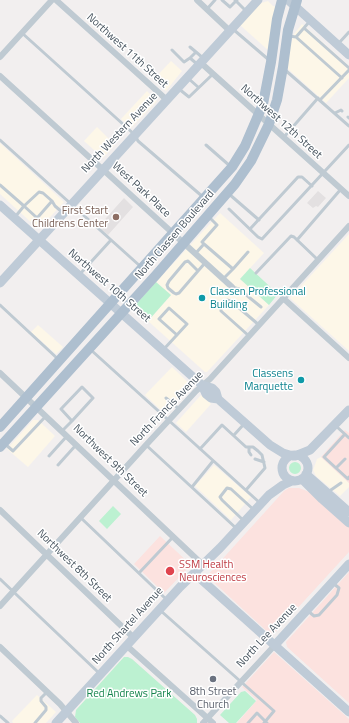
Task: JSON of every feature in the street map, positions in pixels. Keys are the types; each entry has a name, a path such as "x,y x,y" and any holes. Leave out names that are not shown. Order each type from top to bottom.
{"main road":[{"name":"North Classen Boulevard","path":"0,427 232,167 245,146 266,92 277,19 282,0"},
{"name":"North Classen Boulevard","path":"2,445 228,193 251,161 269,124 277,100 283,67 292,36 293,2"}],"street":[{"path":"0,57 52,0"},
{"name":"Northwest 11th Street","path":"56,0 167,100"},
{"path":"197,0 231,30"},
{"name":"North Western Avenue","path":"0,283 258,0"},
{"path":"293,2 349,55"},
{"name":"Northwest 12th Street","path":"201,62 258,115 348,194"},
{"name":"West Park Place","path":"0,76 232,287"},
{"name":"Northwest 10th Street","path":"2,209 14,217 79,276 122,312 202,385 212,388 216,392 218,399 270,445 283,453 294,456"},
{"name":"North Francis Avenue","path":"0,606 168,420 249,336 349,226"},
{"path":"283,298 349,358"},
{"name":"Northwest 9th Street","path":"0,373 203,565"},
{"path":"342,418 313,453 305,473 297,481 292,481 285,477 282,468 286,459 310,450 349,410"},
{"name":"Northwest 10th Street","path":"270,445 282,468"},
{"path":"294,456 303,459 305,473 322,500 349,523"},
{"name":"North Shartel Avenue","path":"56,723 168,600 269,495 279,481 282,468"},
{"path":"305,473 346,508"},
{"name":"North Shartel Avenue","path":"269,495 283,484 292,481"},
{"name":"Northwest 8th Street","path":"0,510 134,638"},
{"name":"North Lee Avenue","path":"205,721 349,564"},
{"path":"194,573 349,712"},
{"path":"127,646 205,721 213,723"},
{"path":"0,647 47,692 76,723"}],"lane":[{"path":"207,9 214,0"},
{"path":"222,0 230,7 236,0 247,12"},
{"path":"311,20 304,28 292,36 342,78"},
{"path":"284,137 349,69 304,28"},
{"path":"231,30 271,62"},
{"path":"338,44 349,32"},
{"path":"22,33 135,135 138,141 204,199"},
{"path":"190,47 196,52 201,62"},
{"path":"172,50 184,62 196,52"},
{"path":"190,58 201,62"},
{"path":"283,67 349,126"},
{"path":"178,88 189,97 213,74"},
{"path":"188,77 198,87"},
{"path":"334,113 341,110 342,111"},
{"path":"0,140 142,268"},
{"path":"206,145 232,167"},
{"path":"229,209 262,239 349,145"},
{"path":"250,229 298,177 302,177 312,186"},
{"path":"0,185 36,217 38,217 52,201"},
{"path":"297,240 341,189"},
{"path":"14,217 39,192 43,193 63,213"},
{"path":"228,193 259,220"},
{"path":"195,254 204,244 202,242 217,225 207,216"},
{"path":"256,273 291,236 318,260"},
{"path":"79,276 111,240"},
{"path":"204,244 233,269"},
{"path":"223,279 248,252"},
{"path":"198,271 188,261 185,262 168,281 168,288 176,294 179,293 205,263"},
{"path":"232,287 239,289 261,307"},
{"path":"249,336 221,311 221,307 224,302 227,300 231,301 259,324"},
{"path":"0,305 59,360"},
{"path":"163,350 177,335 187,324 168,308 159,319 177,335"},
{"path":"89,349 261,504"},
{"path":"62,432 93,398 82,387 61,409 72,421"},
{"path":"166,398 179,409"},
{"path":"2,445 13,451 46,416"},
{"path":"234,435 245,423"},
{"path":"200,449 222,425 249,447 253,447 262,455 265,466 264,471 246,490"},
{"path":"336,426 349,438"},
{"path":"345,434 324,457 348,479 349,477"},
{"path":"49,456 67,436"},
{"path":"58,465 76,445"},
{"path":"146,445 237,529"},
{"path":"249,447 249,452 251,455"},
{"path":"255,459 264,462"},
{"path":"336,468 345,459"},
{"path":"192,487 213,461"},
{"path":"327,493 341,483"},
{"path":"245,521 220,497 227,488 231,489 254,511"},
{"path":"80,517 168,600"},
{"path":"139,573 173,537"},
{"path":"0,579 101,674"},
{"path":"160,610 274,711 266,722 257,713 248,723"},
{"path":"35,723 46,710 41,698 47,692"},
{"path":"0,716 8,723"}],"shaded area":[{"path":"268,1 273,6 277,7 269,51 240,25 261,3"},
{"path":"302,24 349,66 349,78 326,103 287,68 290,46 294,34"},
{"path":"171,61 182,71 166,91 154,79"},
{"path":"147,91 157,101 131,128 121,119"},
{"path":"97,127 115,145 103,158 84,141"},
{"path":"0,143 64,202 41,227 34,225 0,194"},
{"path":"318,191 326,198 318,207 316,206 313,208 307,203"},
{"name":"First Start Childrens Center","path":"124,198 133,207 108,235 98,227"},
{"path":"220,213 264,253 240,279 269,305 207,372 205,372 148,321 171,295 156,282"},
{"path":"349,234 349,351 290,298"},
{"path":"38,325 63,347 56,354 31,332"},
{"path":"172,367 191,385 164,413 145,395"},
{"path":"201,395 211,404 186,432 176,423"},
{"path":"33,420 38,420 55,436 28,467 7,449"},
{"path":"345,430 349,433 349,483 321,457"},
{"path":"321,457 349,483 349,487 340,496 316,476 313,470 317,459"},
{"path":"214,465 251,497 231,520 195,486"},
{"path":"289,488 299,488 312,493 349,527 349,552 272,636 207,576 284,491"},
{"path":"160,536 191,565 164,593 134,564"},
{"path":"349,572 349,703 287,647 286,642"},
{"path":"274,652 349,719 349,723 237,723 257,700 242,687"},
{"path":"37,695 56,712 46,723 13,723 12,721"}],"green space":[{"path":"250,268 278,294 269,305 240,279"},
{"path":"156,282 171,295 148,321 137,312 135,306"},
{"path":"293,462 297,462 301,468 297,474 293,474 289,470 289,466"},
{"path":"113,506 121,514 107,529 99,521"},
{"name":"Red Andrews Park","path":"124,657 132,659 195,715 197,723 80,723 75,717 76,710"},
{"path":"245,691 256,701 236,723 229,723 220,715 241,692"}],"place":[{"name":"First Start Childrens Center","path":"116,217"},
{"name":"Classen Professional Building","path":"202,298"},
{"name":"Classens Marquette","path":"301,380"},
{"name":"SSM Health Neurosciences","path":"170,571"},
{"name":"8th Street Church","path":"213,679"}]}
